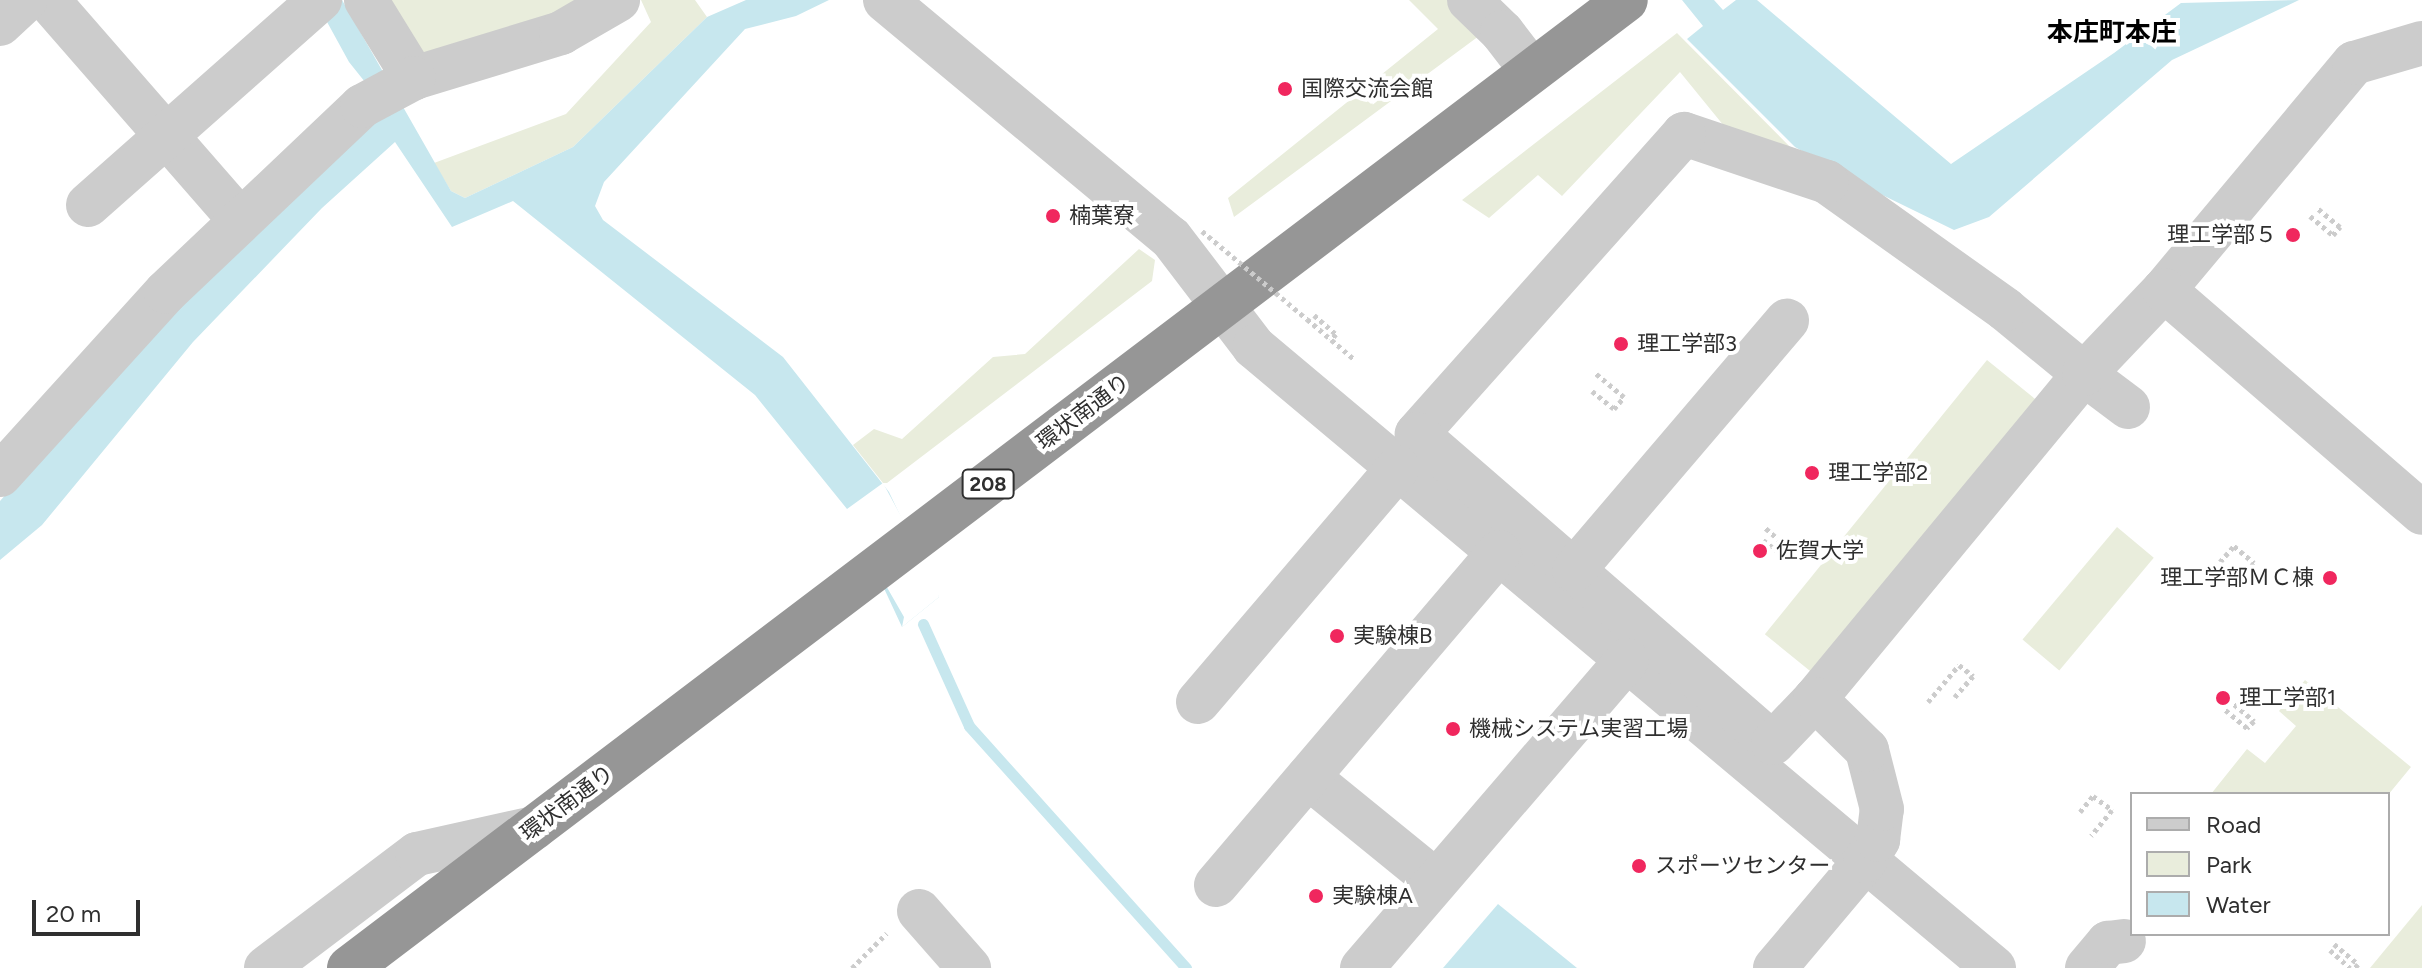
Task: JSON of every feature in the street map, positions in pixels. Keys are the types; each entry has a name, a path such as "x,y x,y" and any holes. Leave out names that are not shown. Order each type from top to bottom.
{"highway":[{"name":"環状南通り","path":"349,968 1626,0"}],"street":[{"path":"0,24 26,0"},
{"path":"48,0 241,221"},
{"path":"366,0 414,78"},
{"path":"1,472 166,292 362,106 414,78 561,33 618,0"},
{"path":"885,0 1171,238 1254,347 1994,968"},
{"path":"1469,0 1502,32 1532,71"},
{"path":"88,205 314,5"},
{"path":"2128,407 2084,374 2005,309 1827,182 1684,134 1417,434 1773,743 1815,699 2084,374 2164,290 2354,63 2422,43"},
{"path":"2164,290 2422,513"},
{"path":"1574,570 1787,321"},
{"path":"1198,702 1398,468"},
{"path":"1216,885 1499,552"},
{"path":"1362,968 1627,660"},
{"path":"1775,968 1865,861 1878,840 1882,809 1867,750 1815,699"},
{"path":"1308,777 1436,881"},
{"path":"266,968 417,854 534,828"},
{"path":"919,911 969,968"},
{"path":"2087,968 2108,943 2124,941"}],"path":[{"path":"2310,216 2333,235 2340,227 2317,208"},
{"path":"1202,231 1355,360"},
{"path":"1314,315 1336,334 1331,340"},
{"path":"1592,391 1614,409 1624,397 1595,373"},
{"path":"1763,540 1787,559 1793,552 1765,528"},
{"path":"2220,562 2234,546 2254,563 2233,587"},
{"path":"1928,702 1959,665 1973,676 1955,697"},
{"path":"2222,694 2254,721 2247,728 2223,708"},
{"path":"2080,812 2093,796 2112,810 2091,836"},
{"path":"2332,947 2358,964 2353,968"}],"green space":[{"path":"380,0 591,0 416,63"},
{"path":"641,0 695,0 707,17 573,147 465,198 451,191 434,163 566,114 651,22"},
{"path":"1409,0 1448,0 1483,33 1234,217 1228,198 1438,29"},
{"path":"1677,33 1797,154 1724,126 1680,72 1562,196 1538,175 1489,218 1462,200"},
{"path":"1139,249 1155,260 1152,281 887,483 883,483 853,445 874,429 902,439 993,357 1025,354"},
{"path":"1987,360 2036,400 1814,674 1765,634"},
{"path":"2117,527 2154,558 2059,670 2023,640"},
{"path":"2305,680 2411,767 2390,793 2213,792 2247,749 2265,763 2296,726 2279,711"},
{"path":"2422,905 2422,968 2370,968"}],"water":[{"path":"315,0 342,0 451,191 465,198 573,147 707,17 746,0 829,0 796,16 745,29 604,182 595,206 603,220 783,357 889,492 939,597 902,627 847,509 755,395 513,201 452,227 395,142 322,208 193,342 42,525 0,560 0,501 369,87 349,62"},
{"path":"1682,0 1714,0 1723,10 1736,0 1757,0 1951,164 2114,53 2181,3 2299,0 2172,60 1989,217 1954,230 1866,187 1795,147 1687,39 1703,26"},
{"path":"1498,904 1577,968 1443,968"}],"pier":[{"path":"883,483 935,579 939,597 902,627 904,617 846,516 847,509"}],"waterway":[{"path":"923,624 969,726 1186,968"}],"place":[{"name":"国際交流会館","path":"1285,89"},
{"name":"楠葉寮","path":"1053,216"},
{"name":"理工学部５","path":"2293,235"},
{"name":"理工学部3","path":"1621,344"},
{"name":"理工学部2","path":"1812,473"},
{"name":"佐賀大学","path":"1760,551"},
{"name":"理工学部ＭＣ棟","path":"2330,578"},
{"name":"実験棟B","path":"1337,636"},
{"name":"理工学部1","path":"2223,698"},
{"name":"機械システム実習工場","path":"1453,729"},
{"name":"スポーツセンター","path":"1639,866"},
{"name":"実験棟A","path":"1316,896"}],"district":[{"name":"本庄町本庄","path":"2112,33"}]}
